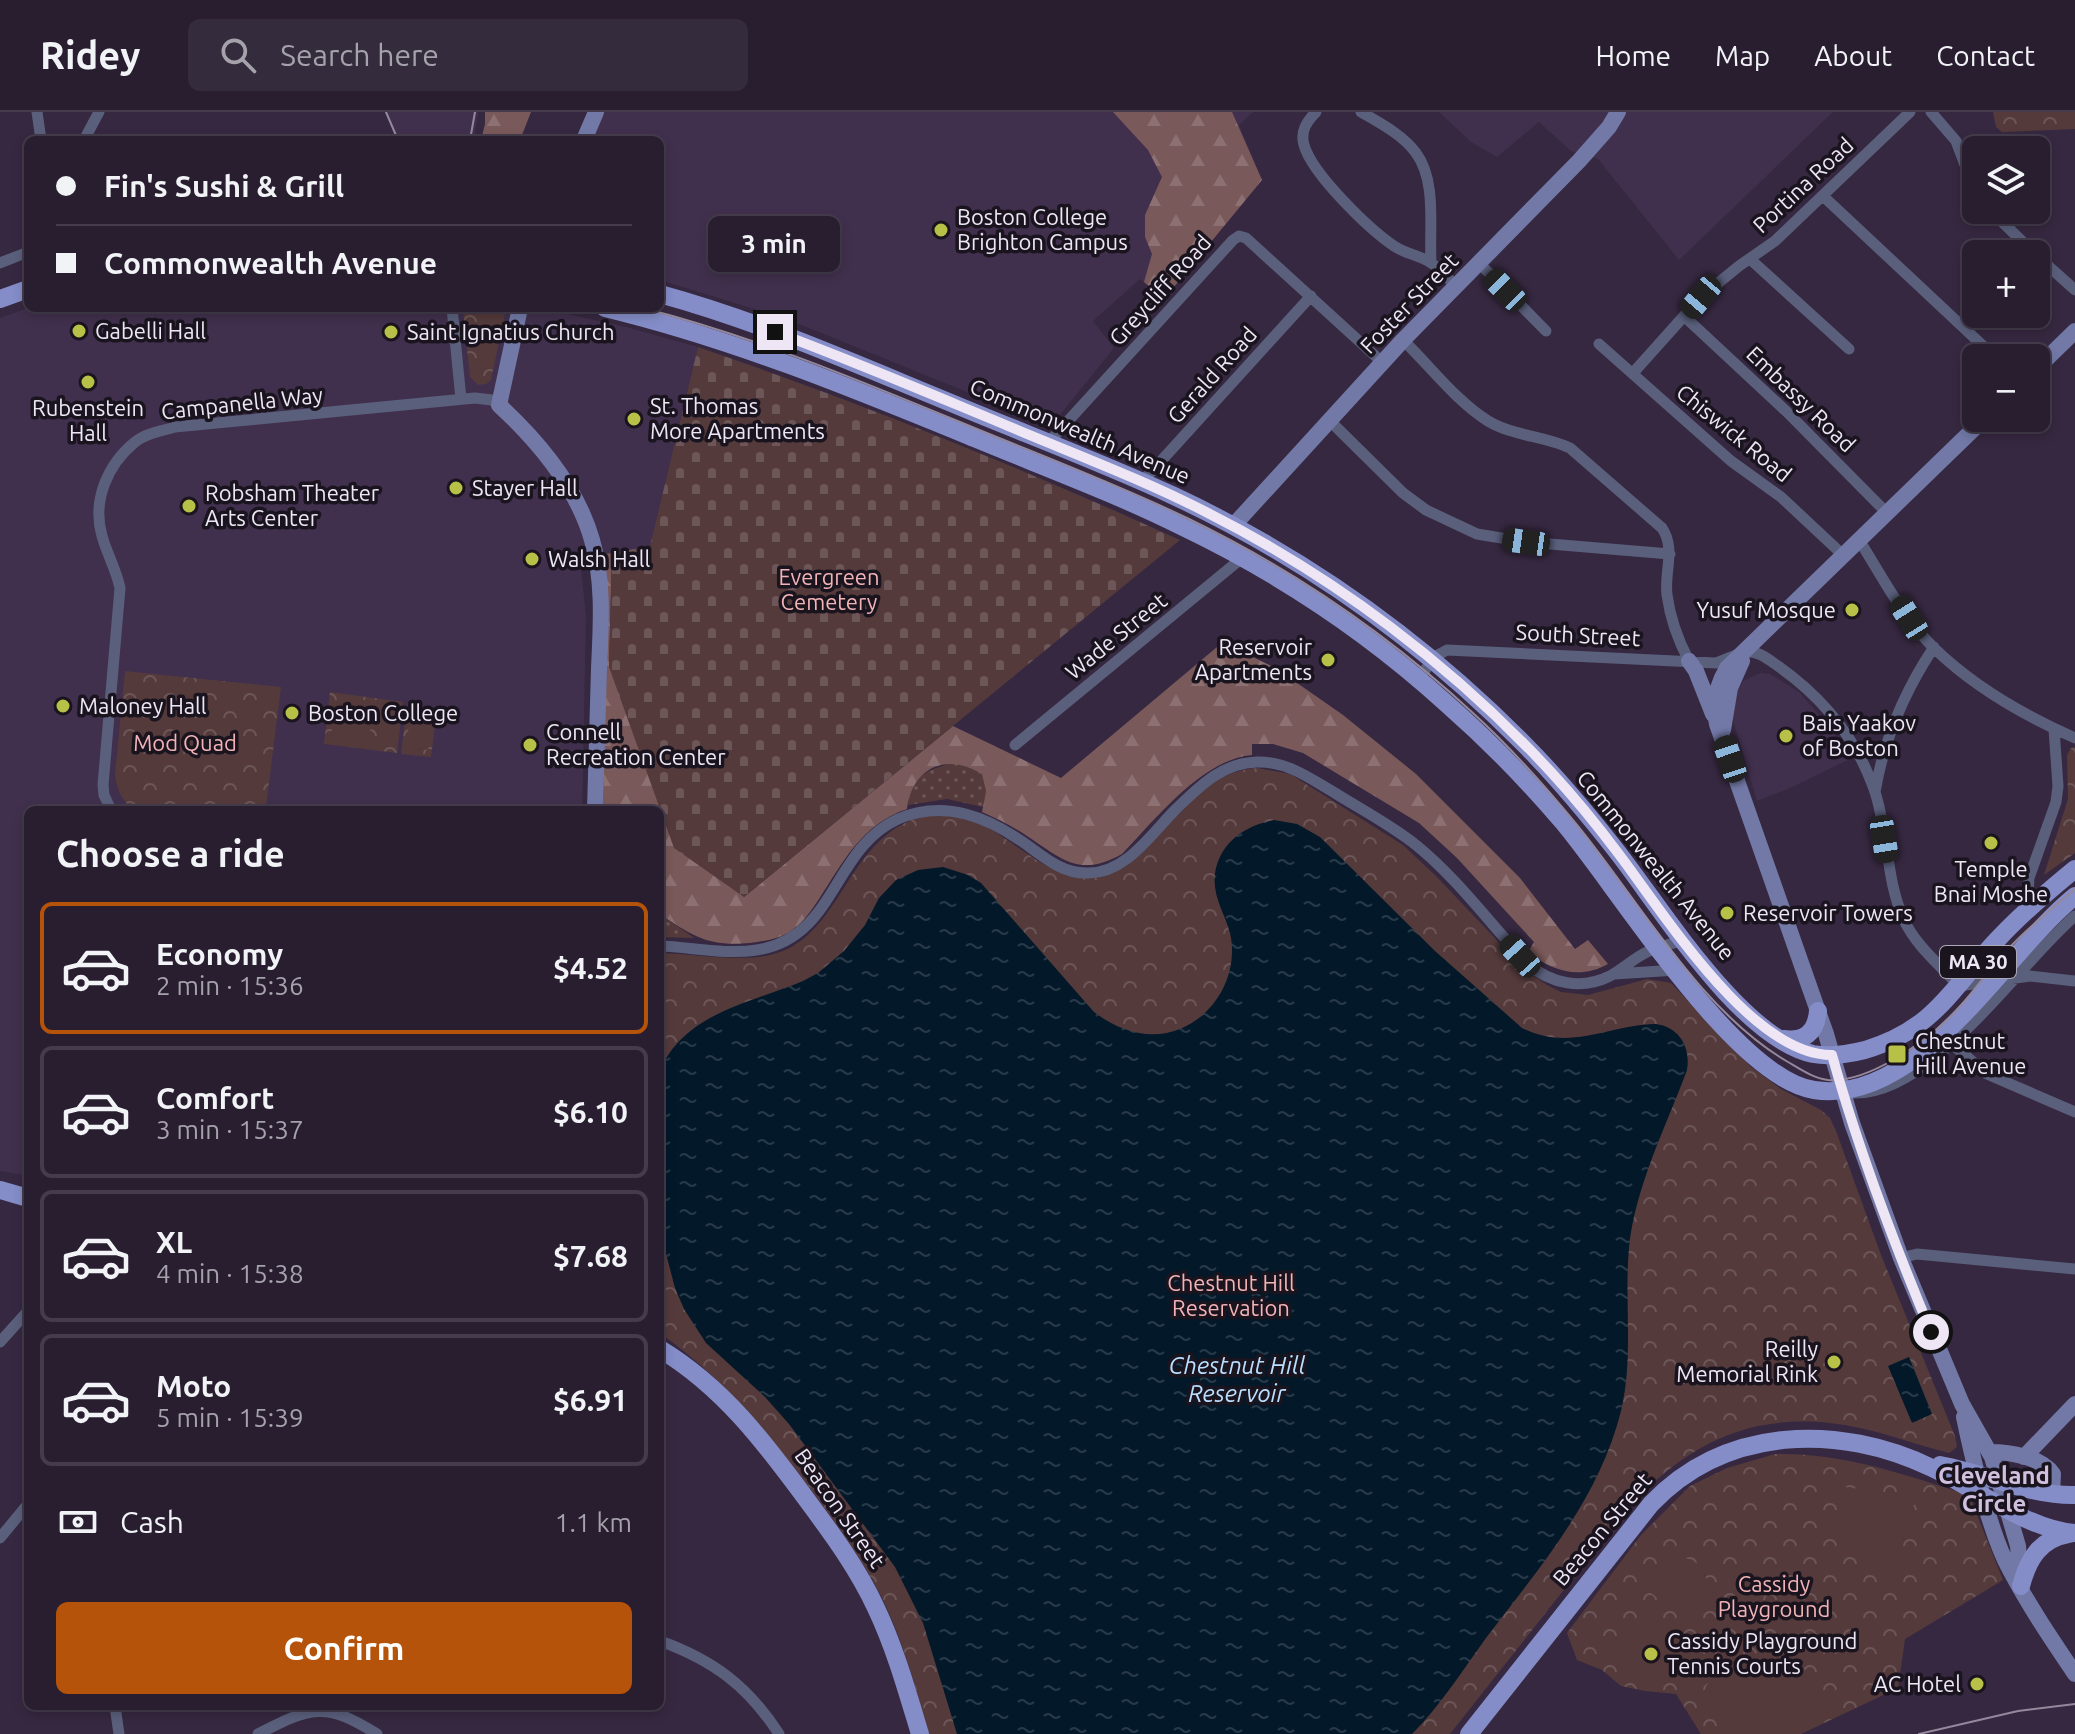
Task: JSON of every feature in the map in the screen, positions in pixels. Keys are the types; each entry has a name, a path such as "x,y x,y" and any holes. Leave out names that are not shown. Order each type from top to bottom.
{"main road":[{"path":"586,136 596,112"},
{"name":"Foster Street","path":"1233,526 1382,362 1579,161 1618,112"},
{"path":"0,299 24,290"},
{"name":"Commonwealth Avenue","path":"664,295 792,338 1142,482 1233,526 1329,583 1433,659 1501,721 1551,772 1611,843 1683,940 1737,1003 1777,1038 1808,1052 1832,1055 1853,1053 1908,1033 1933,1014 1997,939 2075,869"},
{"path":"519,312 499,405 537,444 567,487 582,514 597,560 601,609 595,806"},
{"name":"Commonwealth Avenue","path":"620,312 685,329 786,362 1085,484 1182,526 1242,558 1333,614 1418,679 1488,743 1562,820 1724,1028 1759,1062 1807,1089 1842,1090 1875,1080 1923,1053 1950,1030 2043,926 2075,896"},
{"path":"2050,355 2075,331"},
{"path":"1720,730 1715,700 1727,668 1970,432"},
{"path":"1085,484 1094,462"},
{"path":"1689,661 1720,730 1901,1258 1962,1404 1990,1452 2020,1555 2021,1586"},
{"path":"1777,1038 1793,1040 1807,1036 1815,1025 1818,1011"},
{"path":"0,1190 24,1197"},
{"name":"Beacon Street","path":"664,1352 702,1379 745,1419 843,1550 861,1577 887,1632 920,1734"},
{"path":"1962,1404 2000,1546 2043,1626 2075,1674"},
{"path":"2024,1457 2075,1404"},
{"name":"Beacon Street","path":"1469,1734 1641,1515 1668,1486 1726,1452 1748,1445 1801,1437 1851,1443 2000,1482 2052,1494 2075,1495"},
{"path":"1990,1452 2024,1457 2051,1470 2054,1479 2052,1494"},
{"name":"Beacon Street","path":"1918,1461 2049,1529 2074,1533"},
{"path":"2021,1586 2026,1566 2040,1546 2054,1537 2074,1533"}],"street":[{"path":"37,112 40,136"},
{"path":"86,136 99,112"},
{"path":"1316,112 1304,127 1303,144 1314,164 1376,233 1398,249 1431,262 1456,286"},
{"path":"1361,112 1389,129 1415,151 1425,168 1430,203 1431,262"},
{"name":"Portina Road","path":"1633,373 1709,290 1775,241 1910,112"},
{"path":"1931,112 1956,141 1962,157"},
{"path":"1823,196 1981,344"},
{"path":"2005,224 2021,240"},
{"name":"Greycliff Road","path":"1048,443 1236,237 1246,238 1382,362"},
{"path":"0,263 24,254"},
{"path":"1750,259 1849,349"},
{"path":"1479,263 1546,331"},
{"path":"2050,267 2075,290"},
{"name":"Gerald Road","path":"1142,482 1311,296"},
{"path":"452,312 461,399"},
{"name":"Embassy Road","path":"1685,317 1787,412 1886,512"},
{"path":"1403,340 1489,422 1570,448 1657,523 1668,539 1668,596 1689,661"},
{"name":"Chiswick Road","path":"1599,344 1721,453 1781,497 1843,555"},
{"name":"Campanella Way","path":"109,806 103,783 120,588 101,534 99,515 105,481 136,441 175,427 461,399 484,399 499,405"},
{"path":"1329,420 1403,493 1426,510 1465,530 1526,542 1670,554"},
{"path":"1859,540 1909,618 1934,647 1998,698 2075,738"},
{"name":"Wade Street","path":"1015,745 1242,558"},
{"path":"1875,793 1895,717 1934,647"},
{"name":"South Street","path":"1433,659 1447,650 1461,649 1716,663 1746,652"},
{"path":"1746,652 1762,655 1796,679 1824,704 1849,739 1875,793 1889,873 1902,914 1927,953 1959,986 2043,975 2075,981"},
{"path":"1418,679 1433,659"},
{"path":"2027,911 2031,872 2056,802 2054,729"},
{"path":"664,946 744,952 788,940 813,920 868,838 895,820 925,811 954,811 980,817 1064,869 1092,873 1109,869 1132,855 1207,780 1238,765 1259,762 1296,770 1415,844 1537,971 1553,979 1572,984 1592,982 1613,974 1633,960 1683,940"},
{"name":"Commonwealth Avenue","path":"1842,1090 1861,1093 1880,1090 1922,1067 1952,1044 2013,977 2075,916"},
{"path":"1613,974 1677,970"},
{"path":"1952,1044 1987,1074 2075,1112"},
{"path":"1901,1258 1917,1254 2075,1269"},
{"path":"0,1342 24,1315"},
{"path":"0,1538 24,1509"},
{"path":"664,1643 707,1661 726,1674 758,1705 779,1734"},
{"path":"116,1710 119,1734"},
{"path":"258,1734 292,1717 322,1710 350,1718 377,1734"}],"shaded area":[{"path":"385,112 478,112 475,136 394,136"},
{"name":"Boston College Brighton Campus","path":"603,112 1253,112 1239,125 1262,180 1164,299 1140,279 1093,321 1114,348 1051,426 787,319 664,281 664,136 593,136"},
{"path":"1439,112 1833,112 1679,260 1598,159 1571,151 1539,122 1497,157 1471,142"},
{"name":"Boston College","path":"24,309 24,312 559,312 698,347 650,546 580,559 586,616 582,806 24,806 24,1175 0,1171 0,318"},
{"name":"Bais Yaakov of Boston","path":"1760,673 1770,674 1799,692 1831,728 1850,759 1757,801 1733,720 1736,693 1743,681"}],"green space":[{"path":"485,112 531,112 522,136 482,136"},
{"path":"1113,112 1232,112 1262,180 1164,299 1144,282 1152,254 1145,237 1145,215 1162,177 1148,150"},
{"path":"1993,112 2075,112 2075,129 2002,132 1996,127"},
{"path":"463,312 505,312 491,380 478,385 470,377"},
{"name":"Evergreen Cemetery","path":"698,347 941,438 1180,540 744,897 674,848 664,820 664,806 659,806 609,667 612,553 650,546"},
{"path":"612,553 609,667 744,897 953,726 1061,778 1223,642 1277,669 1343,715 1416,774 1520,878 1575,949 1588,940 1608,964 1587,972 1576,972 1556,968 1537,959 1528,952 1534,942 1457,858 1419,823 1303,753 1273,744 1252,744 1252,755 1215,767 1181,793 1122,854 1094,865 1072,863 1061,858 1016,829 982,812 986,791 982,774 969,767 944,764 924,774 916,783 907,809 866,834 803,921 787,934 736,944 702,938 664,917 664,806 603,806 607,589 604,554"},
{"name":"Mod Quad","path":"125,671 281,687 266,806 129,806 121,795 115,775"},
{"path":"330,692 403,702 397,753 324,744"},
{"path":"335,702 350,704 346,737 331,736"},
{"path":"358,705 373,707 369,740 354,739"},
{"path":"407,705 437,709 431,757 401,754"},
{"path":"381,708 397,709 393,743 377,741"},
{"path":"411,711 432,714 428,750 406,747"},
{"path":"2075,747 2075,853 2044,875 2068,799 2067,755"},
{"path":"952,763 968,765 983,774 986,791 983,807 947,799 908,805 913,786 922,775"},
{"name":"Chestnut Hill Reservoir","path":"1258,768 1290,774 1403,845 1525,970 1561,992 1588,995 1647,979 1671,983 1751,1067 1830,1118 1957,1447 1949,1453 1860,1428 1800,1422 1744,1429 1695,1451 1673,1466 1630,1506 1450,1734 929,1734 891,1618 852,1547 798,1472 744,1408 664,1336 664,953 744,958 770,955 794,946 829,911 874,847 894,830 918,818 945,815 969,819 1052,869 1074,876 1097,877 1160,830 1208,787 1243,770"},
{"path":"664,917 694,938 664,937"},
{"name":"Cassidy Playground","path":"1775,1454 1849,1461 1969,1495 2003,1580 1905,1639 1898,1688 1801,1734 1701,1734 1676,1694 1621,1686 1602,1670 1577,1660 1567,1633 1641,1535 1690,1486 1727,1468"},
{"path":"1844,1487 1910,1495 1914,1504 1895,1571 1866,1560 1847,1542 1839,1519"},
{"path":"1679,1557 1698,1564 1706,1578 1703,1593 1690,1608 1674,1598 1666,1607 1657,1602 1658,1598 1651,1593 1650,1585 1661,1569 1669,1574"},
{"name":"Cassidy Playground Tennis Courts","path":"1658,1621 1684,1664 1644,1687 1617,1644"},
{"path":"1774,1651 1793,1660 1807,1672 1818,1688 1825,1707 1784,1734 1742,1734 1706,1686 1736,1660"}],"water":[{"name":"Chestnut Hill Reservoir","path":"1274,820 1297,824 1320,837 1435,951 1522,1028 1540,1035 1573,1038 1656,1024 1671,1029 1682,1040 1687,1054 1687,1070 1644,1180 1632,1225 1628,1269 1627,1370 1621,1411 1611,1443 1598,1474 1566,1531 1442,1700 1412,1734 957,1734 923,1623 895,1567 789,1424 765,1397 706,1343 684,1309 664,1246 664,1063 671,1050 703,1022 818,973 844,951 865,925 879,898 896,880 918,870 943,867 981,883 1094,1012 1104,1019 1124,1029 1146,1034 1180,1029 1205,1013 1228,977 1232,948 1230,933 1218,902 1216,868 1230,842 1255,826"},
{"path":"1909,1357 1932,1414 1912,1423 1888,1366"}],"tram line":[{"path":"386,112 396,136"},
{"path":"471,136 475,112"},
{"path":"658,312 803,359 1104,481 1227,539 1339,606 1409,658 1488,727 1577,825 1699,985 1756,1040 1812,1075 1828,1080 1860,1075 1911,1049 1951,1016 2006,951 2075,889"},
{"path":"1919,1734 2018,1711 2075,1704"}],"place":[{"name":"Boston College Brighton Campus","path":"941,230"},
{"name":"Gabelli Hall","path":"79,331"},
{"name":"Saint Ignatius Church","path":"391,332"},
{"name":"Rubenstein Hall","path":"88,382"},
{"name":"St. Thomas More Apartments","path":"634,419"},
{"name":"Stayer Hall","path":"456,488"},
{"name":"Robsham Theater Arts Center","path":"189,506"},
{"name":"Walsh Hall","path":"532,559"},
{"name":"Yusuf Mosque","path":"1852,610"},
{"name":"Reservoir Apartments","path":"1328,660"},
{"name":"Maloney Hall","path":"63,706"},
{"name":"Boston College","path":"292,713"},
{"name":"Bais Yaakov of Boston","path":"1786,736"},
{"name":"Connell Recreation Center","path":"530,745"},
{"name":"Temple Bnai Moshe","path":"1991,843"},
{"name":"Reservoir Towers","path":"1727,913"},
{"name":"Chestnut Hill Avenue","path":"1897,1054"},
{"name":"Reilly Memorial Rink","path":"1834,1362"},
{"name":"Cassidy Playground Tennis Courts","path":"1651,1654"},
{"name":"AC Hotel","path":"1977,1684"}],"district":[{"name":"Cleveland Circle","path":"1994,1490"}],"route":[{"path":"775,332 1146,483 1206,512 1299,563 1433,659 1501,721 1574,798 1670,924 1737,1003 1777,1038 1798,1049 1832,1055 1852,1123 1931,1332"}],"park label":[{"name":"Chestnut Hill Reservation","path":"1231,1296"}]}
